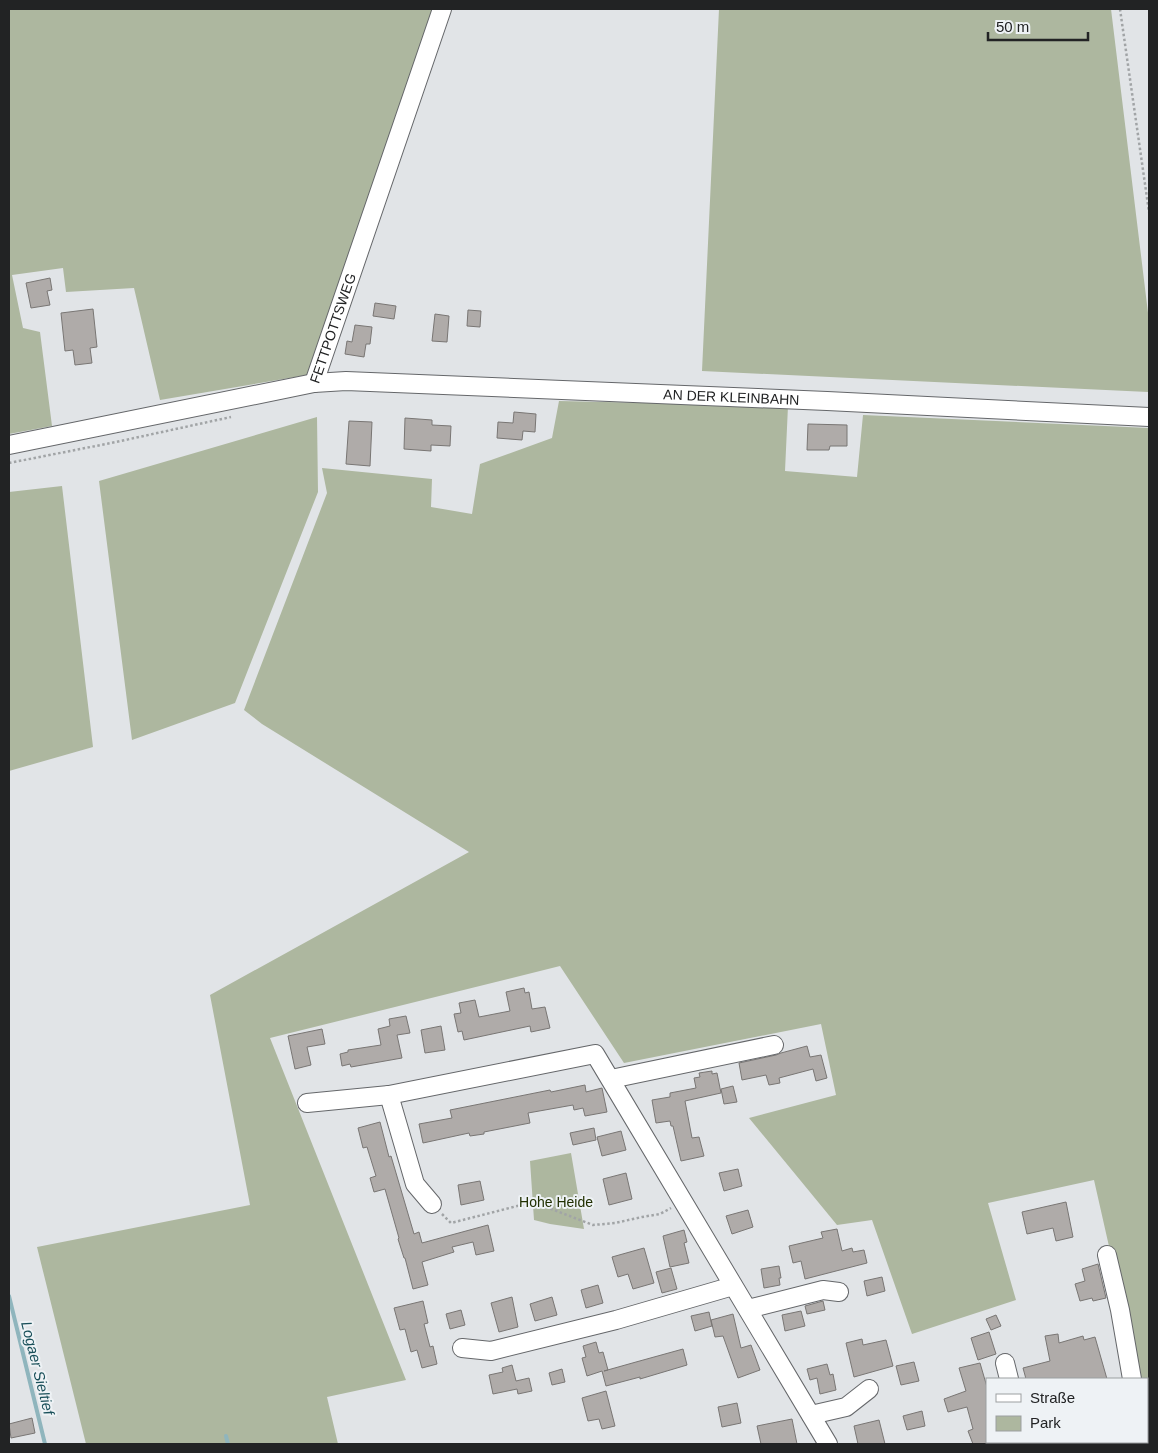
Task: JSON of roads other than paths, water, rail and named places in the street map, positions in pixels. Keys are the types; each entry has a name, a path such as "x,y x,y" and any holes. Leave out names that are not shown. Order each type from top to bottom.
{"street":[{"name":"FETTPOTTSWEG","path":"9,445 314,383 442,9"},
{"name":"AN DER KLEINBAHN","path":"314,383 346,381 442,384 1149,417"},
{"path":"611,1079 774,1045"},
{"path":"307,1103 389,1095 595,1054 828,1444"},
{"path":"389,1095 415,1184 432,1204"},
{"path":"1107,1255 1120,1310 1132,1378"},
{"path":"462,1348 490,1351 616,1320 733,1286"},
{"path":"748,1308 823,1290 839,1292"},
{"path":"812,1415 846,1407 869,1390"}],"waterway":[{"name":"Logaer Sieltief","path":"9,1296 45,1444"},
{"path":"226,1436 228,1444"}],"park label":[{"name":"Hohe Heide","path":"556,1202"}]}
